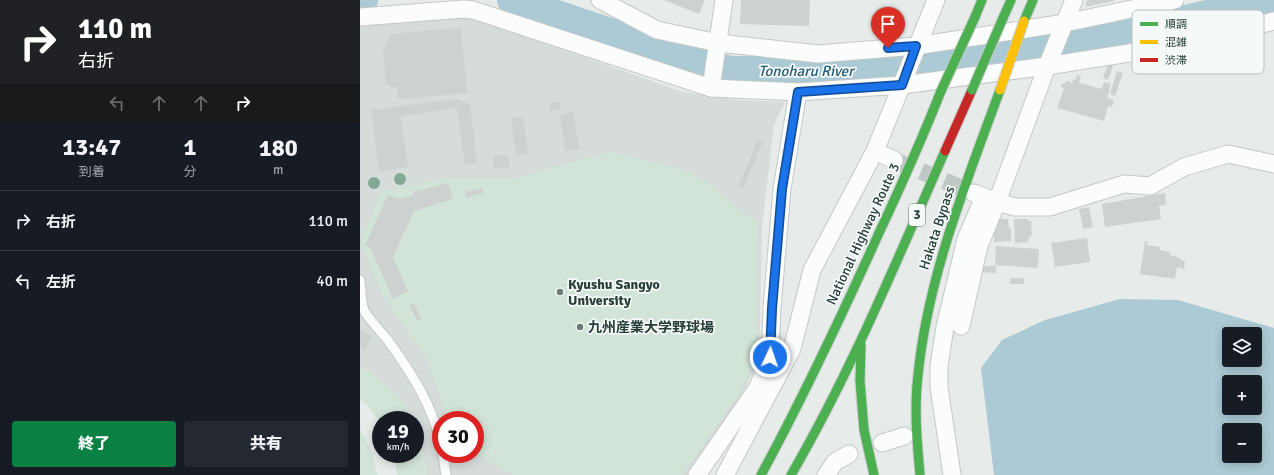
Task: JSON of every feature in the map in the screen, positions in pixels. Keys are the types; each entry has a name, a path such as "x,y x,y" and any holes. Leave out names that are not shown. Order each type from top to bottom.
{"highway":[{"name":"National Highway Route 3","path":"761,475 808,384 865,264 924,135 941,91 982,0"},
{"name":"3","path":"791,475 805,451 861,341 1011,0"},
{"name":"Hakata Bypass","path":"920,475 930,423 919,374 924,334 937,273 952,221 1024,21 1033,0"},
{"name":"3","path":"864,287 865,264"},
{"name":"3","path":"862,318 860,381 864,430 874,475"},
{"path":"926,475 930,423"},
{"path":"864,430 870,475"}],"street":[{"path":"600,0 657,30 718,43 818,54 916,46 1065,23 1166,1"},
{"path":"711,88 724,0"},
{"path":"725,475 792,349 812,270 875,151 916,46 936,0"},
{"path":"952,475 930,423 939,387 939,366 945,327 966,239 1047,66 1074,0"},
{"path":"360,17 465,4 473,10 711,88 798,92 902,85 1047,66 1132,53"},
{"path":"1264,23 1274,21"},
{"path":"697,475 758,387 770,357 772,308 782,189 798,92"},
{"path":"875,151 894,160"},
{"path":"985,197 1015,207 1050,207 1124,184 1150,186 1184,167 1228,154 1274,164"},
{"path":"961,326 978,246 985,197"},
{"path":"882,443 904,436"},
{"path":"826,475 835,462 849,454"}],"lane":[{"path":"360,280 362,310 380,329 406,364 432,414"},
{"path":"444,463 446,475"}],"shaded area":[{"name":"九州産業大学野球場","path":"469,16 683,92 739,100 785,102 774,125 762,226 759,359 743,392 688,475 426,475 424,459 424,411 408,411 403,400 360,365 360,26"}],"green space":[{"name":"九州産業大学野球場","path":"611,152 679,168 705,181 757,223 756,357 741,391 682,475 513,475 484,457 484,411 445,411 426,357 383,296 361,242 381,191 445,179 511,179"},
{"path":"360,365 403,400 408,411 372,411 360,399"},
{"path":"360,429 372,453 372,463 374,463 377,475 360,475"},
{"path":"424,459 426,475 397,475 396,463 424,463"}],"water":[{"path":"1120,299 1178,300 1274,328 1274,475 994,475 981,368 1002,340 1045,320"}],"building":[{"path":"664,0 705,0 699,14"},
{"path":"741,0 810,0 809,26 740,24"},
{"path":"1087,0 1114,0 1114,1 1085,7"},
{"path":"461,28 467,93 398,99 397,87 390,88 390,84 386,85 383,48 386,48 385,42 389,42 389,34"},
{"path":"1108,64 1113,66 1108,80 1103,78"},
{"path":"1117,71 1123,73 1115,96 1110,94"},
{"path":"1077,75 1081,76 1079,83 1102,89 1104,82 1111,84 1107,98 1114,100 1112,107 1108,106 1104,121 1057,108 1064,88 1061,87 1062,83 1065,84 1066,81 1072,83"},
{"path":"456,99 470,104 477,163 465,165 457,108 401,116 408,167 379,171 371,110"},
{"path":"559,101 560,109 551,111 549,103"},
{"path":"573,112 579,149 565,151 560,115"},
{"path":"523,117 528,153 516,155 511,118"},
{"path":"758,140 763,142 743,188 738,186"},
{"path":"508,154 510,167 494,169 493,156"},
{"path":"448,183 453,199 414,211 393,257 408,291 393,299 370,247 365,245 388,195 399,199 413,195 413,192"},
{"path":"482,188 483,193 466,198 465,192"},
{"path":"1165,193 1166,205 1159,206 1161,219 1105,227 1102,204"},
{"path":"1089,207 1093,227 1083,229 1079,209"},
{"path":"998,219 1008,219 1009,229 1011,229 1011,241 994,242 994,228 997,228"},
{"path":"1014,219 1027,219 1028,221 1031,221 1032,236 1029,237 1028,242 1015,243"},
{"path":"1087,238 1090,262 1055,267 1051,243"},
{"path":"1145,241 1148,242 1147,245 1160,247 1160,250 1170,252 1169,255 1175,256 1185,262 1184,269 1177,267 1175,279 1140,274"},
{"path":"996,246 1039,249 1038,268 995,265"},
{"path":"982,266 996,266 996,273 981,272"},
{"path":"1010,278 1024,278 1024,284 1010,284"},
{"path":"414,303 421,319 417,321 409,305"},
{"path":"360,330 372,336 365,350 360,347"}],"waterway":[{"name":"Tonoharu River","path":"512,0 699,63 731,71 865,71 1047,47 1132,33"},
{"name":"Tonoharu River","path":"1229,10 1272,0"}],"tunnel":[{"path":"898,162 974,193"}],"traffic: fast":[{"path":"975,17 982,0"},
{"path":"1003,18 1011,0"},
{"path":"1024,21 1033,0"},
{"path":"941,91 975,17"},
{"path":"972,90 1003,18"},
{"path":"920,475 916,425 916,400 923,338 930,302 950,230 1000,90"},
{"path":"761,475 837,325 903,180 941,91"},
{"path":"791,475 834,396 891,274 945,151"},
{"path":"861,345 860,381 864,430 874,475"}],"traffic: jam":[{"path":"945,151 972,90"}],"traffic: slow":[{"path":"1000,90 1024,21"}],"place":[{"name":"Kyushu Sangyo University","path":"560,292"},
{"name":"九州産業大学野球場","path":"580,327"}],"route":[{"path":"770,357 772,308 782,189 798,92 902,85 916,46 888,48"}]}
